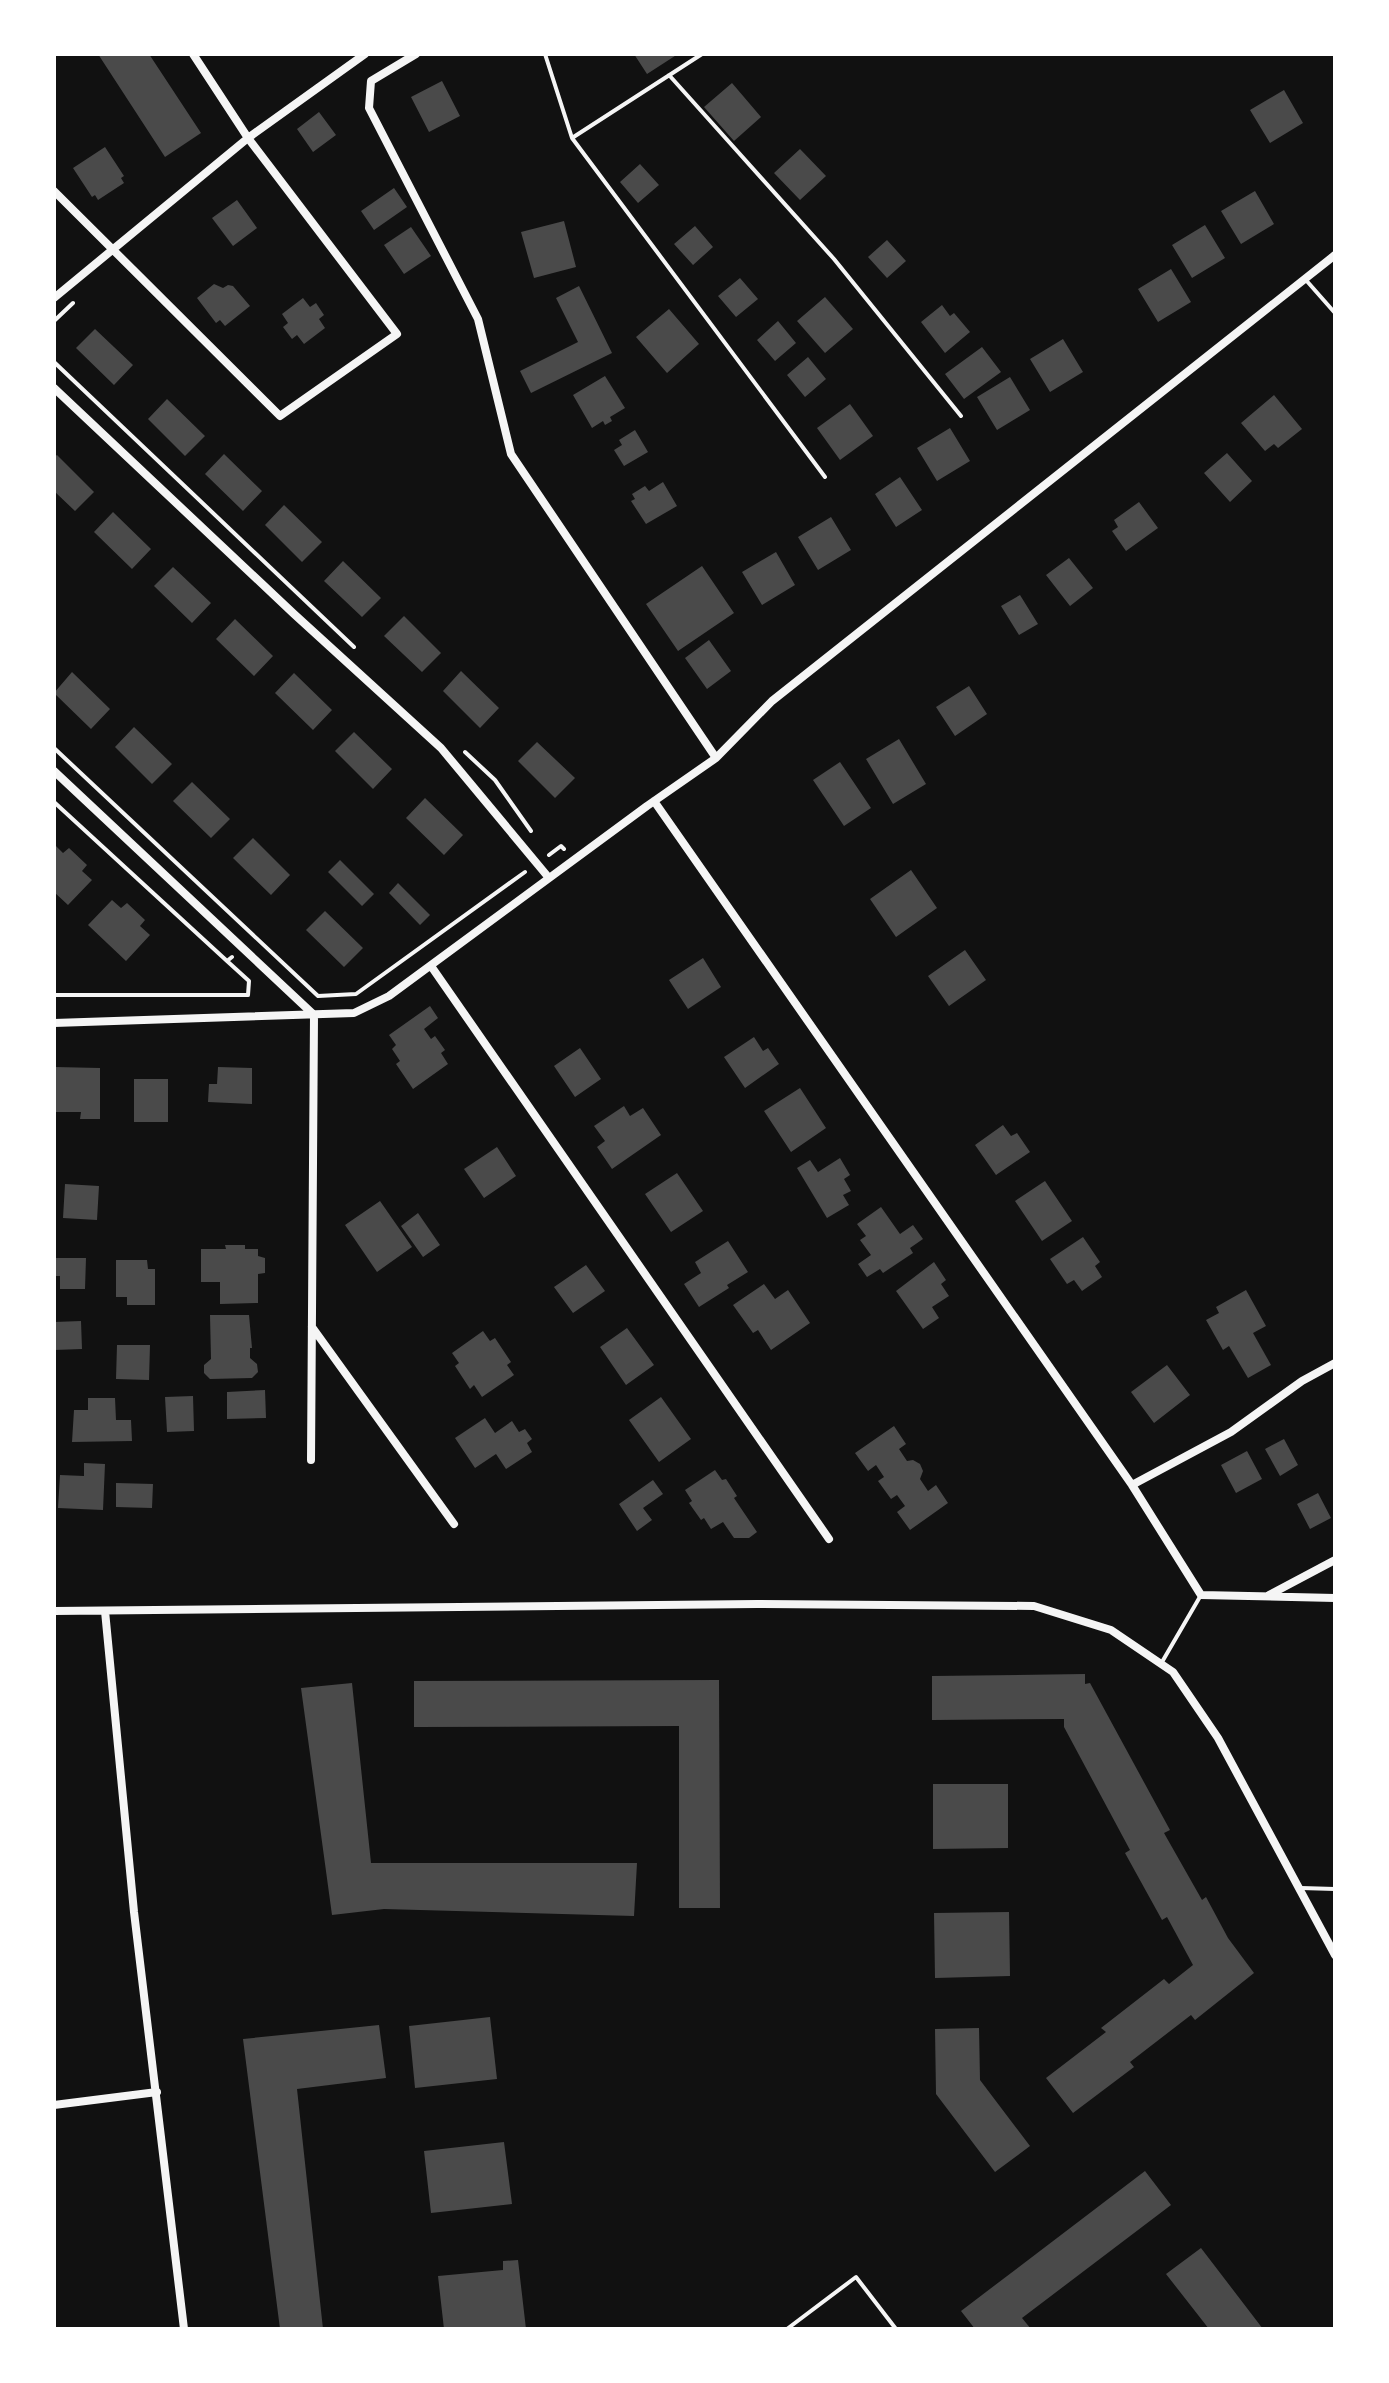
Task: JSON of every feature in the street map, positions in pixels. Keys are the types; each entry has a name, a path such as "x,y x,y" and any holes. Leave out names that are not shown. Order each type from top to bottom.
{"street":[{"path":"54,191 280,416 397,334 248,138 193,54"},
{"path":"54,298 248,138 365,54"},
{"path":"416,54 371,81 369,108 478,319 511,454 716,758"},
{"path":"54,1023 354,1013 389,996 716,758 772,701 1335,255"},
{"path":"54,388 441,748 549,878"},
{"path":"54,771 314,1015 311,1460"},
{"path":"654,801 1132,1485 1201,1595 1335,1598"},
{"path":"431,966 829,1539"},
{"path":"312,1326 454,1524"},
{"path":"1132,1485 1231,1432 1302,1381 1335,1363"},
{"path":"1268,1595 1335,1560"},
{"path":"54,1611 741,1604 1034,1606 1111,1630 1173,1672 1218,1738 1335,1955"},
{"path":"105,1611 134,1912 184,2329"},
{"path":"54,2105 157,2092"}],"lane":[{"path":"545,54 572,138 825,477"},
{"path":"572,138 702,54"},
{"path":"669,75 834,259 961,416"},
{"path":"1305,279 1335,313"},
{"path":"1161,1664 1201,1595"},
{"path":"1299,1888 1335,1889"},
{"path":"787,2329 856,2277 896,2329"}],"path":[{"path":"54,748 318,996"},
{"path":"54,802 249,981 248,995 54,995"},
{"path":"294,997 356,994 561,846 573,860"},
{"path":"227,961 253,935"}],"building":[{"path":"98,54 149,54 201,133 165,157"},
{"path":"634,54 678,54 647,74"},
{"path":"442,81 460,116 429,132 411,97"},
{"path":"732,83 761,117 734,141 704,107"},
{"path":"1284,90 1303,123 1270,143 1250,110"},
{"path":"319,112 336,135 313,152 297,129"},
{"path":"105,147 124,176 121,178 124,183 98,200 95,195 92,197 73,168"},
{"path":"800,149 826,176 800,200 774,173"},
{"path":"640,164 659,185 638,203 620,182"},
{"path":"394,188 407,207 374,230 361,211"},
{"path":"1255,191 1274,224 1241,244 1221,211"},
{"path":"237,200 257,228 233,246 212,218"},
{"path":"564,221 576,267 534,278 521,232"},
{"path":"1205,225 1225,258 1192,278 1172,245"},
{"path":"695,226 713,247 693,265 674,244"},
{"path":"411,227 431,256 404,274 384,245"},
{"path":"887,240 906,261 887,278 868,257"},
{"path":"1171,269 1191,302 1158,322 1138,289"},
{"path":"740,278 758,299 736,317 718,296"},
{"path":"214,284 223,288 233,286 250,306 225,326 220,320 216,323 197,298"},
{"path":"579,286 612,353 531,393 520,371 578,342 556,298"},
{"path":"825,297 853,329 825,353 797,321"},
{"path":"303,298 310,307 316,303 324,315 319,319 325,328 304,344 297,335 292,339 283,327 288,323 282,314"},
{"path":"942,305 950,316 954,313 970,332 945,353 921,322"},
{"path":"669,309 699,344 667,373 636,337"},
{"path":"778,321 796,343 775,361 757,340"},
{"path":"95,329 133,365 114,385 76,348"},
{"path":"1063,339 1083,372 1050,392 1030,359"},
{"path":"982,347 1001,372 964,399 945,374"},
{"path":"808,357 826,379 805,397 787,375"},
{"path":"605,376 625,408 610,417 612,421 605,425 603,421 592,428 573,395"},
{"path":"1010,377 1030,410 997,430 977,397"},
{"path":"1274,395 1302,429 1278,448 1274,444 1265,451 1241,423"},
{"path":"167,399 205,436 185,456 148,419"},
{"path":"850,404 873,436 840,460 817,428"},
{"path":"950,428 970,461 937,481 917,448"},
{"path":"635,430 648,452 624,466 614,450 622,445 619,440"},
{"path":"1227,453 1252,481 1230,502 1204,473"},
{"path":"224,454 262,491 243,511 205,474"},
{"path":"57,455 94,492 75,511 54,491 54,457"},
{"path":"900,477 922,510 896,527 875,494"},
{"path":"663,482 677,506 646,524 631,501 635,499 632,494 645,486 649,491"},
{"path":"1139,502 1158,528 1126,551 1112,531 1118,527 1114,520"},
{"path":"284,505 322,542 302,562 265,525"},
{"path":"113,512 151,549 132,569 94,532"},
{"path":"831,517 851,550 818,570 798,537"},
{"path":"776,552 795,585 762,605 742,572"},
{"path":"1069,558 1093,588 1070,606 1046,575"},
{"path":"343,561 381,598 362,617 324,581"},
{"path":"702,566 734,613 678,651 646,604"},
{"path":"173,567 211,603 192,623 154,586"},
{"path":"1020,595 1038,624 1019,635 1001,606"},
{"path":"404,616 441,653 422,672 384,636"},
{"path":"235,619 273,656 254,676 216,639"},
{"path":"709,640 731,671 707,689 685,658"},
{"path":"461,671 499,708 480,728 443,691"},
{"path":"72,672 110,709 91,729 54,693"},
{"path":"294,673 332,710 313,730 275,693"},
{"path":"969,686 987,714 955,736 936,707"},
{"path":"134,727 172,764 152,784 115,747"},
{"path":"354,732 392,769 373,789 335,751"},
{"path":"899,739 926,784 893,804 866,759"},
{"path":"537,742 575,778 555,798 518,761"},
{"path":"840,762 871,808 844,826 813,780"},
{"path":"192,782 230,819 211,838 173,801"},
{"path":"425,798 463,835 444,855 406,818"},
{"path":"253,838 290,875 271,895 233,858"},
{"path":"54,844 63,853 69,848 87,865 82,871 92,880 68,905 54,892"},
{"path":"340,860 374,894 362,906 328,872"},
{"path":"911,870 937,908 896,937 870,899"},
{"path":"398,883 430,915 420,925 389,893"},
{"path":"112,900 121,908 127,903 145,920 140,926 150,935 126,961 88,925"},
{"path":"325,911 363,948 344,967 306,930"},
{"path":"965,950 986,980 949,1006 928,976"},
{"path":"703,958 721,987 688,1009 669,980"},
{"path":"430,1006 438,1018 424,1029 431,1039 435,1036 445,1050 441,1053 448,1064 413,1089 396,1064 400,1061 392,1049 396,1045 389,1035"},
{"path":"754,1037 763,1051 768,1048 779,1064 745,1088 724,1057"},
{"path":"580,1048 601,1079 575,1097 554,1066"},
{"path":"55,1067 100,1068 100,1119 80,1119 81,1112 55,1112"},
{"path":"218,1067 252,1068 252,1104 208,1102 209,1084 217,1084"},
{"path":"134,1079 168,1079 168,1122 134,1122"},
{"path":"800,1088 826,1128 791,1152 764,1111"},
{"path":"624,1106 630,1116 643,1108 661,1135 612,1169 597,1147 605,1141 594,1126"},
{"path":"1003,1125 1011,1136 1017,1133 1030,1152 996,1175 975,1145"},
{"path":"497,1147 516,1176 484,1198 464,1169"},
{"path":"840,1158 850,1175 844,1179 851,1191 843,1195 849,1205 827,1218 797,1168 810,1160 818,1172"},
{"path":"677,1173 703,1211 671,1232 645,1194"},
{"path":"1045,1181 1072,1221 1042,1241 1015,1201"},
{"path":"65,1184 99,1186 97,1220 63,1218"},
{"path":"380,1201 412,1247 377,1272 345,1225"},
{"path":"881,1207 900,1234 913,1225 923,1239 910,1248 913,1253 883,1273 880,1269 867,1277 858,1264 871,1255 860,1240 866,1236 857,1224"},
{"path":"418,1213 440,1245 423,1257 401,1226"},
{"path":"1083,1237 1100,1262 1095,1266 1102,1277 1082,1291 1074,1280 1067,1284 1050,1259"},
{"path":"728,1241 748,1272 699,1307 684,1284 701,1273 695,1262"},
{"path":"225,1245 245,1245 245,1249 258,1249 258,1256 265,1258 265,1273 258,1274 258,1303 220,1304 220,1282 201,1282 201,1249 226,1249"},
{"path":"55,1258 86,1258 85,1289 60,1289 60,1276 55,1276"},
{"path":"116,1260 147,1260 148,1269 155,1269 155,1305 127,1305 127,1297 116,1297"},
{"path":"934,1262 946,1280 941,1284 949,1296 932,1307 939,1318 923,1329 896,1291"},
{"path":"586,1265 605,1291 573,1313 554,1287"},
{"path":"764,1284 775,1299 788,1290 810,1323 771,1350 758,1330 753,1333 733,1305"},
{"path":"1246,1290 1266,1326 1253,1333 1271,1365 1248,1378 1229,1346 1223,1350 1206,1320 1219,1313 1216,1307"},
{"path":"210,1315 249,1315 250,1358 257,1364 258,1372 252,1378 210,1379 204,1373 204,1365 211,1359"},
{"path":"81,1321 82,1349 54,1350 54,1322"},
{"path":"627,1328 654,1365 626,1385 600,1347"},
{"path":"483,1331 490,1341 495,1338 511,1362 507,1365 514,1375 482,1397 474,1385 470,1389 455,1366 459,1363 452,1353"},
{"path":"117,1345 150,1345 149,1380 116,1379"},
{"path":"1167,1365 1190,1395 1154,1423 1131,1392"},
{"path":"265,1390 266,1418 227,1419 227,1392"},
{"path":"193,1396 194,1431 167,1432 165,1397"},
{"path":"661,1397 691,1439 659,1462 629,1420"},
{"path":"88,1398 115,1398 116,1420 131,1420 132,1441 72,1442 74,1410 88,1410"},
{"path":"485,1418 495,1433 512,1421 519,1432 525,1429 532,1439 527,1443 532,1452 506,1469 496,1454 475,1468 455,1438"},
{"path":"894,1426 906,1444 899,1449 907,1461 920,1464 923,1471 920,1479 928,1491 936,1485 948,1503 910,1530 897,1512 905,1506 897,1495 891,1499 878,1481 884,1477 876,1465 868,1471 855,1453"},
{"path":"1284,1439 1298,1465 1280,1476 1265,1449"},
{"path":"1247,1451 1262,1479 1236,1493 1221,1465"},
{"path":"84,1463 105,1464 103,1510 58,1508 60,1475 84,1476"},
{"path":"715,1470 722,1480 726,1479 737,1496 734,1498 757,1532 749,1538 734,1538 723,1522 711,1529 689,1503 692,1501 685,1490"},
{"path":"653,1480 663,1494 643,1508 652,1520 637,1531 619,1504"},
{"path":"116,1483 153,1484 152,1508 116,1507"},
{"path":"1318,1493 1331,1518 1310,1529 1297,1504"},
{"path":"1085,1674 1085,1684 1090,1683 1170,1830 1164,1833 1202,1900 1206,1897 1228,1938 1254,1973 1195,2020 1191,2015 1130,2062 1134,2067 1073,2113 1046,2078 1106,2032 1101,2028 1164,1979 1169,1984 1193,1965 1167,1917 1162,1920 1125,1853 1130,1850 1064,1727 1064,1719 932,1720 932,1676"},
{"path":"719,1680 720,1908 679,1908 679,1726 414,1727 414,1681"},
{"path":"352,1683 371,1863 637,1863 634,1916 384,1909 332,1915 301,1688"},
{"path":"933,1784 1008,1784 1008,1848 933,1849"},
{"path":"1009,1912 1010,1976 935,1978 934,1913"},
{"path":"490,2017 497,2079 415,2088 409,2026"},
{"path":"379,2025 386,2078 297,2089 323,2329 280,2329 243,2039"},
{"path":"979,2028 980,2080 1030,2146 995,2172 936,2094 935,2029"},
{"path":"504,2142 512,2204 431,2213 424,2151"},
{"path":"1145,2171 1171,2205 1022,2318 1031,2329 975,2329 961,2311"},
{"path":"1201,2248 1263,2329 1209,2329 1166,2274"},
{"path":"518,2260 526,2329 444,2329 438,2276 503,2270 503,2261"}]}
